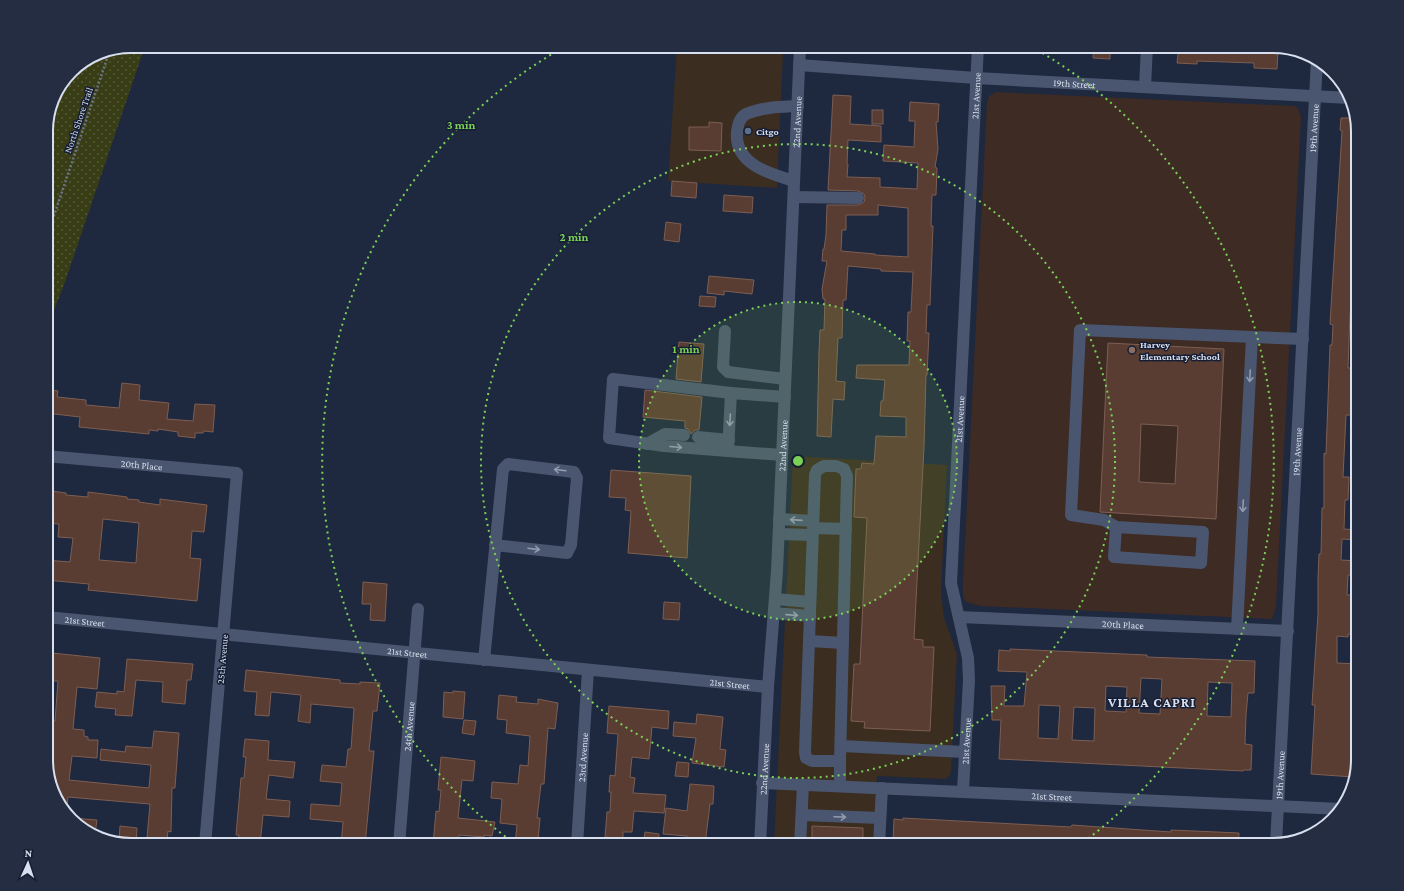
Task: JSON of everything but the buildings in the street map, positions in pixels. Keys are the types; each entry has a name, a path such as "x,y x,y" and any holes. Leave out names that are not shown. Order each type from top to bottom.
{"street":[{"name":"22nd Avenue","path":"760,838 762,783 779,534 800,53"},
{"name":"21st Avenue","path":"963,791 969,673 966,644 951,583 978,53"},
{"path":"1145,87 1147,53"},
{"name":"19th Street","path":"799,65 976,78 1343,98"},
{"name":"19th Avenue","path":"1276,838 1317,66"},
{"path":"794,181 771,174 754,166 744,156 736,140 740,120 745,115 773,107 798,106"},
{"path":"794,197 858,198"},
{"path":"1116,527 1114,558 1201,563 1203,532 1116,527 1104,520 1071,515 1080,330 1303,339"},
{"path":"726,331 723,367 728,372 786,379"},
{"path":"1237,629 1252,338"},
{"path":"782,455 728,446 647,444 609,438 613,379 731,393 785,396"},
{"path":"728,446 731,393"},
{"path":"647,444 665,434 684,435"},
{"path":"698,436 728,446"},
{"name":"20th Place","path":"53,457 238,473"},
{"path":"484,660 495,545 503,469 508,464 574,472 577,478 571,545 567,553 495,545"},
{"path":"840,761 812,761 806,758 805,752 815,475 817,470 824,466 836,466 844,469 847,476 840,786"},
{"name":"25th Avenue","path":"206,838 238,473"},
{"path":"779,519 813,528"},
{"path":"779,534 813,528 846,529"},
{"path":"775,599 810,602"},
{"name":"24th Avenue","path":"400,838 416,654 418,608"},
{"path":"774,614 810,616"},
{"name":"20th Place","path":"959,617 1288,631"},
{"name":"21st Street","path":"53,618 768,687"},
{"path":"809,641 843,643"},
{"name":"23rd Avenue","path":"577,838 588,670"},
{"path":"841,746 965,752"},
{"name":"21st Street","path":"762,783 1334,809"},
{"path":"800,838 803,785"},
{"path":"879,838 882,788"},
{"path":"802,815 880,818"}],"path":[{"name":"North Shore Trail","path":"53,218 108,57"}],"shaded area":[{"path":"677,53 783,54 777,188 668,181"},
{"name":"Harvey Elementary School","path":"996,92 1295,106 1299,110 1301,117 1276,607 1272,619 980,606 966,602 963,596 963,583 987,102 989,96"},
{"path":"793,456 947,465 941,592 944,618 957,654 951,771 949,776 945,779 877,776 874,838 774,838"}],"green space":[{"path":"126,53 143,53 65,282 53,313 53,126 59,101 66,88 76,76 92,64 111,56"}],"place":[{"name":"Citgo","path":"748,131"},
{"name":"Harvey Elementary School","path":"1132,350"}],"district":[{"name":"VILLA CAPRI","path":"1152,702"}]}
